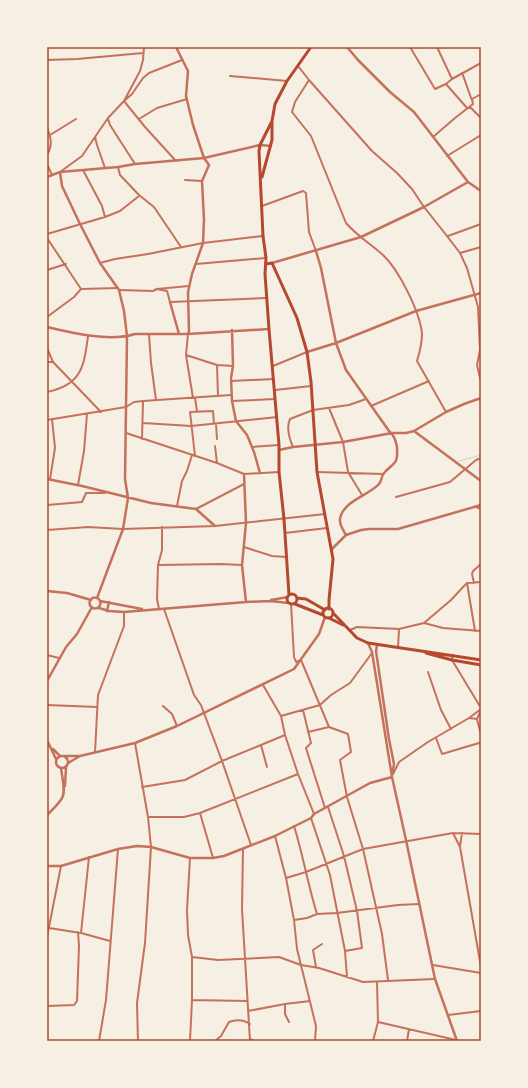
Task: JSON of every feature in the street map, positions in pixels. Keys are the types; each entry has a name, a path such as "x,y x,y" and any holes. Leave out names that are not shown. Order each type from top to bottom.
{"main road":[{"path":"261,181 271,146 272,121 275,104 287,81 313,47"},
{"path":"272,121 260,145 259,152 269,329 276,399 279,472 287,558 289,596 287,600 292,604 329,618 350,630 357,638 368,643 481,660"},
{"path":"266,264 272,263 297,318 307,352 316,445 317,472 333,559 329,609 344,626"},
{"path":"289,596 294,595 297,598 306,599 325,610 329,609"},
{"path":"292,604 297,602 297,598"},
{"path":"324,616 325,610"},
{"path":"329,618 333,613"},
{"path":"415,650 452,660 481,665"}],"street":[{"path":"124,100 140,71 144,60 144,47"},
{"path":"176,47 188,72 187,99 193,125 204,158 209,165 202,181 204,220 203,243 189,286 188,302 189,331 186,355 197,412"},
{"path":"347,47 390,92 414,112 468,182 481,191"},
{"path":"410,47 435,89 481,63"},
{"path":"437,47 452,79"},
{"path":"47,60 144,53"},
{"path":"60,172 82,156 108,118 124,100 132,94 143,78 149,73 182,60"},
{"path":"298,66 372,151 397,173 412,189 424,208 448,236 460,253 467,268 478,307 480,350 477,365 481,382"},
{"path":"433,137 473,104 462,73"},
{"path":"230,76 287,81"},
{"path":"309,80 295,102 292,112 311,136 346,224 354,233 383,255 395,268 416,311 422,332 422,348 417,361 446,412"},
{"path":"446,84 467,108 471,108 481,118"},
{"path":"472,100 481,94"},
{"path":"138,119 157,108 187,99"},
{"path":"124,100 138,119 176,161"},
{"path":"108,118 110,124 135,164"},
{"path":"50,135 76,119"},
{"path":"47,127 50,135 51,147 47,155"},
{"path":"447,156 481,135"},
{"path":"95,136 105,168"},
{"path":"47,177 60,172 204,158 260,145 271,146"},
{"path":"47,164 52,175"},
{"path":"118,167 120,175 139,195 154,207 182,247"},
{"path":"82,169 83,174 102,206 105,217"},
{"path":"60,172 62,186 80,224 100,263 118,289 124,311 127,336 125,478 128,498 123,529 97,598"},
{"path":"185,180 202,181"},
{"path":"272,263 361,237 424,208 468,182"},
{"path":"262,206 303,191 306,193 309,232 321,268 336,343 346,370 395,439 396,460 394,465 383,474 380,483 353,501 341,513 340,525 346,535"},
{"path":"47,234 105,217 120,211 139,195"},
{"path":"448,236 481,224"},
{"path":"100,263 203,243 263,236"},
{"path":"47,238 66,264 81,289"},
{"path":"460,253 481,247"},
{"path":"196,264 266,258"},
{"path":"47,270 66,264"},
{"path":"47,317 74,297 81,289 154,291 156,289 189,286"},
{"path":"156,289 167,291 179,334"},
{"path":"273,366 416,311 481,293"},
{"path":"170,302 267,298"},
{"path":"47,327 88,336 188,334 232,330 269,329"},
{"path":"232,330 232,401 236,421 247,435 260,473"},
{"path":"149,335 156,400"},
{"path":"47,392 72,382 80,373 86,356 88,336"},
{"path":"47,348 53,362 101,412"},
{"path":"186,355 217,365 233,366"},
{"path":"47,362 53,362"},
{"path":"217,365 218,395"},
{"path":"231,381 274,379"},
{"path":"371,406 429,381"},
{"path":"275,390 311,386"},
{"path":"47,420 126,407 134,402 143,400 231,395"},
{"path":"279,450 414,431 446,412 481,398"},
{"path":"232,401 276,399"},
{"path":"293,447 289,436 288,424 290,419 313,410 349,405 366,399"},
{"path":"142,439 143,400"},
{"path":"330,408 343,442 348,472 362,495"},
{"path":"195,456 190,412 213,411 217,439"},
{"path":"78,485 84,451 87,414"},
{"path":"143,423 192,426 277,417"},
{"path":"52,419 55,448 49,480 78,485 128,498 196,509 215,526"},
{"path":"414,431 481,482"},
{"path":"126,433 217,463 244,474 279,472"},
{"path":"251,447 279,445"},
{"path":"215,446 217,463"},
{"path":"177,506 182,481 188,471 192,455"},
{"path":"396,497 450,482 476,460 481,458"},
{"path":"317,472 383,474"},
{"path":"244,474 246,523 242,565 246,602"},
{"path":"196,509 244,484"},
{"path":"47,505 82,502 86,493 107,492"},
{"path":"332,549 346,535 369,529 398,529 481,505"},
{"path":"475,507 481,509"},
{"path":"47,530 88,527 123,529 215,526 325,514"},
{"path":"159,609 156,599 158,565 162,550 162,527"},
{"path":"285,533 328,528"},
{"path":"244,547 272,556 287,558"},
{"path":"474,583 472,574 473,570 481,564"},
{"path":"158,565 242,565"},
{"path":"424,623 467,583 481,582"},
{"path":"467,583 475,631"},
{"path":"47,591 67,593 91,600 97,598"},
{"path":"270,601 289,596"},
{"path":"97,598 100,601 146,610"},
{"path":"47,681 66,647 76,634 92,607 90,604 91,600"},
{"path":"98,608 101,604 100,601"},
{"path":"92,607 95,609 98,608 124,612 246,602 270,601 292,604 294,657 296,662 301,660"},
{"path":"107,610 109,602"},
{"path":"164,609 194,695 200,705 222,760 251,844"},
{"path":"95,752 98,695 124,626 124,612"},
{"path":"51,748 60,756 80,756 135,743 177,726 263,685 294,669 319,634 324,616"},
{"path":"350,630 357,627 399,629 424,623 443,628 481,631"},
{"path":"398,648 397,642 399,629"},
{"path":"368,643 372,652 392,777 435,979 457,1041"},
{"path":"377,644 376,651 394,764 392,777"},
{"path":"281,716 320,705 331,695 350,683 372,652"},
{"path":"47,655 60,659"},
{"path":"453,655 452,660 481,709"},
{"path":"301,660 329,727"},
{"path":"428,672 441,710 451,729"},
{"path":"263,685 281,716 285,735 298,774 314,814"},
{"path":"47,705 97,707"},
{"path":"163,706 172,714 177,726"},
{"path":"47,866 61,866 118,849 137,846 151,847 190,858 212,858 224,856 251,844 275,836 311,818 314,814 370,783 392,777 399,762 481,709"},
{"path":"481,709 477,719 481,735"},
{"path":"303,710 311,743 306,748 344,856 357,911 362,948 345,951"},
{"path":"469,718 477,719"},
{"path":"308,732 329,727 348,734 351,752 340,760 347,797 362,849 382,934 388,980"},
{"path":"142,787 184,780 222,760 285,735"},
{"path":"436,738 442,754 478,743 481,744"},
{"path":"47,740 57,765 61,768 64,792"},
{"path":"135,743 148,817 151,847 145,943 137,1002 138,1041"},
{"path":"261,745 267,767"},
{"path":"56,760 60,756"},
{"path":"47,816 61,802 64,792 67,759 64,756"},
{"path":"61,768 80,756"},
{"path":"148,817 184,817 200,813 298,774"},
{"path":"200,813 212,858"},
{"path":"311,818 327,863 345,951 346,976"},
{"path":"294,826 302,850 317,914"},
{"path":"453,833 460,847 481,967"},
{"path":"286,878 306,872 362,849 406,840 453,833 481,834"},
{"path":"460,847 462,833"},
{"path":"275,836 286,878 294,920 297,949 316,1026 315,1041"},
{"path":"243,848 242,909 247,1001 250,1024 250,1040 254,1041"},
{"path":"99,1041 106,1000 118,849"},
{"path":"47,1006 74,1005 77,1001 79,933 89,858"},
{"path":"190,858 187,883 188,935 192,957 190,1041"},
{"path":"47,937 61,866"},
{"path":"294,920 307,918 317,914 419,904"},
{"path":"49,928 79,933 110,941"},
{"path":"316,967 313,950 322,944"},
{"path":"192,957 218,960 279,957 301,965 316,967 363,982 435,979"},
{"path":"433,965 481,973"},
{"path":"373,1041 378,1022 377,982"},
{"path":"192,1000 247,1001"},
{"path":"248,1011 310,1001"},
{"path":"285,1004 285,1014 289,1022"},
{"path":"447,1015 481,1011"},
{"path":"215,1041 221,1036 229,1022 244,1020 250,1024"},
{"path":"378,1022 457,1041"},
{"path":"407,1041 409,1029"}],"waterway":[{"path":"456,462 481,455"}]}
